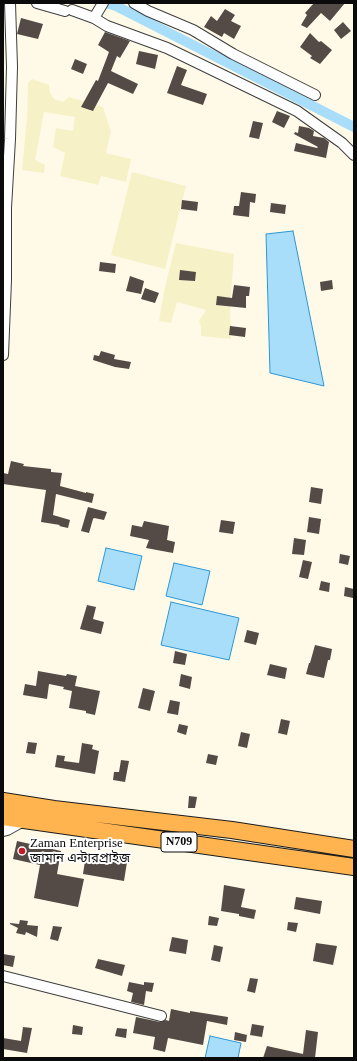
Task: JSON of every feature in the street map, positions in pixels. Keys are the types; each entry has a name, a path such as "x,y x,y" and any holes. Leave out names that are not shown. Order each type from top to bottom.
{"highway":[{"name":"N709","path":"3,801 54,809 232,830 354,849"},
{"name":"N709","path":"3,817 354,867"}],"street":[{"path":"3,355 6,280 6,208 12,83 10,3"},
{"path":"37,3 94,18 107,26 166,48 297,111 342,143 354,155"},
{"path":"94,18 103,3"},
{"path":"134,3 148,11 193,30 233,54 315,95"},
{"path":"3,830 23,820"},
{"path":"3,976 161,1016"}],"shaded area":[{"path":"32,79 49,85 50,93 54,99 63,102 69,97 103,107 111,132 106,153 131,159 126,182 101,176 98,185 60,176 65,153 53,147 56,128 73,131 75,117 44,112 35,160 45,165 44,173 22,170 27,118 28,83"},
{"path":"132,172 186,186 165,269 111,255"},
{"path":"176,243 234,254 230,309 231,339 201,336 199,321 206,310 177,302 171,323 159,321 164,291"}],"water":[{"path":"293,231 324,386 270,373 266,234"},
{"path":"106,548 142,556 134,590 98,581"},
{"path":"174,563 210,571 202,605 166,596"},
{"path":"171,602 239,618 229,660 161,645"},
{"path":"210,1036 241,1043 238,1058 205,1058"}],"building":[{"path":"314,3 345,3 330,21 321,13 307,28 301,25 307,15 305,13"},
{"path":"225,9 235,15 231,21 241,26 234,39 224,33 222,37 204,27 211,16 217,21"},
{"path":"21,18 43,24 38,39 17,34"},
{"path":"343,22 351,31 341,39 334,30"},
{"path":"105,32 130,41 120,58 117,56 111,71 138,84 133,94 108,83 93,111 81,107 96,80 98,81 109,52 98,45"},
{"path":"310,33 319,42 321,41 332,50 320,64 310,58 312,56 300,47"},
{"path":"139,51 158,55 155,69 136,64"},
{"path":"75,59 87,64 83,74 71,69"},
{"path":"177,66 187,70 181,85 207,94 203,105 167,93"},
{"path":"277,111 290,116 284,128 272,122"},
{"path":"253,121 263,123 259,139 249,137"},
{"path":"299,126 309,128 314,131 313,136 324,138 329,142 326,158 294,151 296,143 318,147 294,134 295,132 298,133"},
{"path":"241,192 256,194 255,203 250,202 249,217 233,215 234,206 239,206"},
{"path":"182,200 198,202 197,211 181,209"},
{"path":"271,203 286,205 285,214 270,212"},
{"path":"100,262 116,264 115,273 99,271"},
{"path":"180,270 196,272 195,281 179,280"},
{"path":"130,276 144,281 141,294 126,291"},
{"path":"332,280 333,289 321,291 320,282"},
{"path":"234,285 250,287 249,296 246,296 246,308 216,305 217,296 232,298"},
{"path":"145,288 159,293 155,303 141,299"},
{"path":"230,326 246,328 245,337 229,335"},
{"path":"101,351 115,355 114,359 131,362 129,369 115,367 93,360 94,355 99,356"},
{"path":"11,461 24,464 23,466 51,469 51,472 62,473 60,486 94,494 92,503 56,494 53,515 70,520 68,528 41,522 46,490 3,484 3,473 8,474"},
{"path":"311,487 323,489 321,504 309,502"},
{"path":"88,507 107,512 104,520 93,519 89,533 81,531"},
{"path":"309,517 321,519 319,534 307,532"},
{"path":"221,520 235,522 233,534 219,532"},
{"path":"144,521 169,526 167,540 175,542 173,553 146,548 149,540 130,536 132,525 142,527"},
{"path":"294,538 306,540 304,555 292,554"},
{"path":"340,554 350,556 348,565 339,563"},
{"path":"303,560 312,562 308,579 299,577"},
{"path":"321,581 330,583 329,592 319,590"},
{"path":"345,587 354,589 353,598 344,596"},
{"path":"87,605 96,607 93,619 104,622 101,634 80,629"},
{"path":"247,630 259,633 256,645 244,642"},
{"path":"315,645 332,649 324,678 306,674"},
{"path":"175,651 187,654 185,665 173,663"},
{"path":"270,664 287,668 285,679 267,675"},
{"path":"38,671 66,676 67,674 77,676 75,686 100,691 95,715 86,713 86,711 69,708 72,691 63,689 64,687 49,684 47,699 23,695 25,684 36,686"},
{"path":"181,674 192,677 190,689 179,686"},
{"path":"143,688 155,691 150,711 138,708"},
{"path":"170,700 180,702 178,715 167,713"},
{"path":"281,719 290,721 287,735 278,733"},
{"path":"179,724 188,726 186,735 177,732"},
{"path":"241,732 250,734 247,748 238,746"},
{"path":"28,742 37,743 35,754 26,753"},
{"path":"82,743 93,745 92,749 99,751 95,774 55,767 57,755 65,756 64,761 79,763"},
{"path":"208,754 218,756 216,765 206,763"},
{"path":"121,760 129,761 125,782 113,780 114,772 119,772"},
{"path":"189,796 197,797 195,808 188,808"},
{"path":"17,841 61,851 57,874 84,879 78,907 34,898 40,865 13,859"},
{"path":"100,858 127,862 124,881 83,874 85,861 99,864"},
{"path":"224,885 245,889 241,907 256,910 254,919 239,916 239,914 221,911"},
{"path":"296,897 322,901 320,914 294,909"},
{"path":"209,916 219,918 217,926 208,925"},
{"path":"20,920 28,921 27,925 38,926 37,937 26,932 25,935 16,933 18,928 10,923 19,924"},
{"path":"288,922 298,923 296,932 287,930"},
{"path":"53,926 62,927 58,941 50,939"},
{"path":"172,937 188,940 186,954 169,951"},
{"path":"316,943 337,946 333,965 313,961"},
{"path":"214,945 223,947 220,962 211,960"},
{"path":"3,954 15,956 13,967 3,965"},
{"path":"98,959 125,965 122,976 95,968"},
{"path":"250,978 258,979 255,993 247,991"},
{"path":"129,982 144,985 144,982 154,983 152,992 146,991 144,1005 131,1002 133,993 127,991"},
{"path":"171,1009 190,1013 190,1011 228,1017 227,1025 207,1021 203,1045 168,1038 165,1052 153,1049 155,1037 133,1033 136,1017 160,1022 166,1020 169,1021"},
{"path":"252,1024 264,1026 262,1037 250,1035"},
{"path":"73,1025 83,1027 82,1035 72,1034"},
{"path":"23,1027 32,1028 27,1053 3,1049 3,1038 21,1041"},
{"path":"117,1028 127,1029 126,1038 115,1036"},
{"path":"306,1030 318,1032 315,1058 263,1058 267,1046 303,1054"},
{"path":"235,1032 247,1035 246,1042 234,1040"}],"waterway":[{"path":"105,3 116,6 354,127"}],"place":[{"name":"Zaman Enterprise জামান এন্টারপ্রাইজ","path":"22,851"}]}
